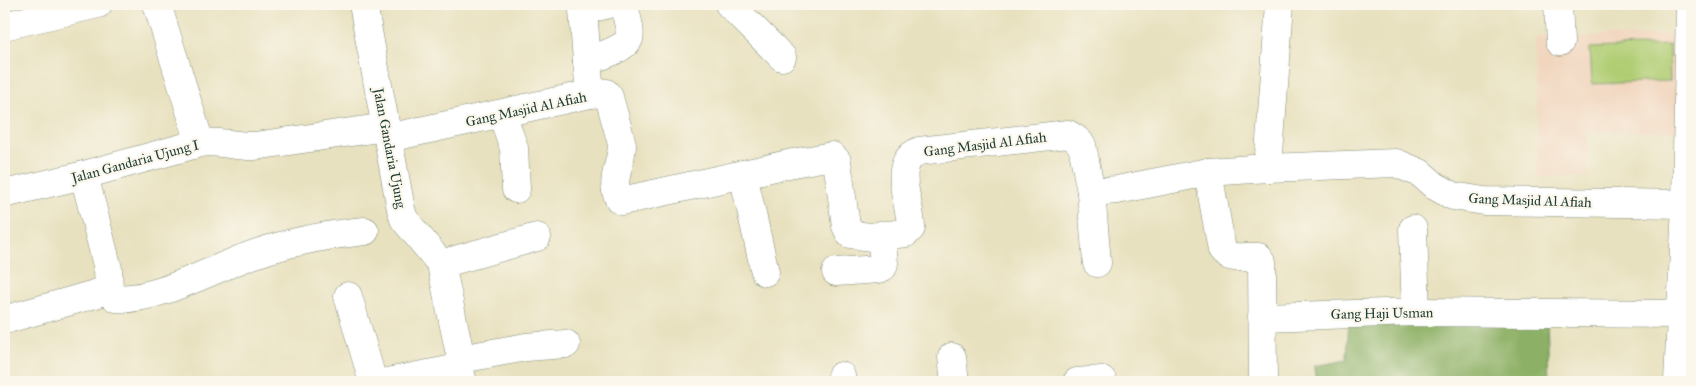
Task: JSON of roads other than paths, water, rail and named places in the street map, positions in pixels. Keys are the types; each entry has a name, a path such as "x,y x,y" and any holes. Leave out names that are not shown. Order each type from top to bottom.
{"street":[{"path":"4,26 98,4"},
{"path":"157,4 200,143"},
{"name":"Jalan Gandaria Ujung","path":"363,4 404,219 441,264 461,370"},
{"path":"587,61 622,47 629,40 630,33 615,4 583,10 587,61 590,94"},
{"path":"729,4 782,57"},
{"path":"1268,168 1280,4"},
{"path":"1558,4 1560,42"},
{"path":"1678,382 1686,345 1681,314 1686,204 1690,4"},
{"name":"Gang Masjid Al Afiah","path":"387,133 502,114 590,94 606,93 609,97 622,144 622,151 615,175 615,189 619,199 622,200 832,156 837,162 848,231 853,235 870,237 906,233 911,228 903,182 907,161 911,155 919,151 1068,134 1082,145 1091,192 1117,190 1208,172 1268,168 1324,158 1396,163 1420,173 1435,186 1453,196 1484,201 1686,204"},
{"path":"502,114 514,148 516,189"},
{"name":"Jalan Gandaria Ujung I","path":"4,194 84,175 200,143 213,141 241,147 387,133"},
{"path":"1208,172 1222,250 1232,258 1253,256 1262,261 1263,382"},
{"path":"743,174 765,272"},
{"path":"84,175 108,269 109,290 116,298 123,300 173,287 249,256 287,243 334,234 365,231"},
{"path":"1091,192 1097,263"},
{"path":"1414,229 1416,312"},
{"path":"836,272 879,269 883,267 881,235"},
{"path":"441,264 537,238"},
{"path":"4,320 109,290"},
{"path":"348,296 373,382"},
{"name":"Gang Haji Usman","path":"1262,317 1416,312 1681,314"},
{"path":"387,382 461,370 526,347 566,344"}]}
